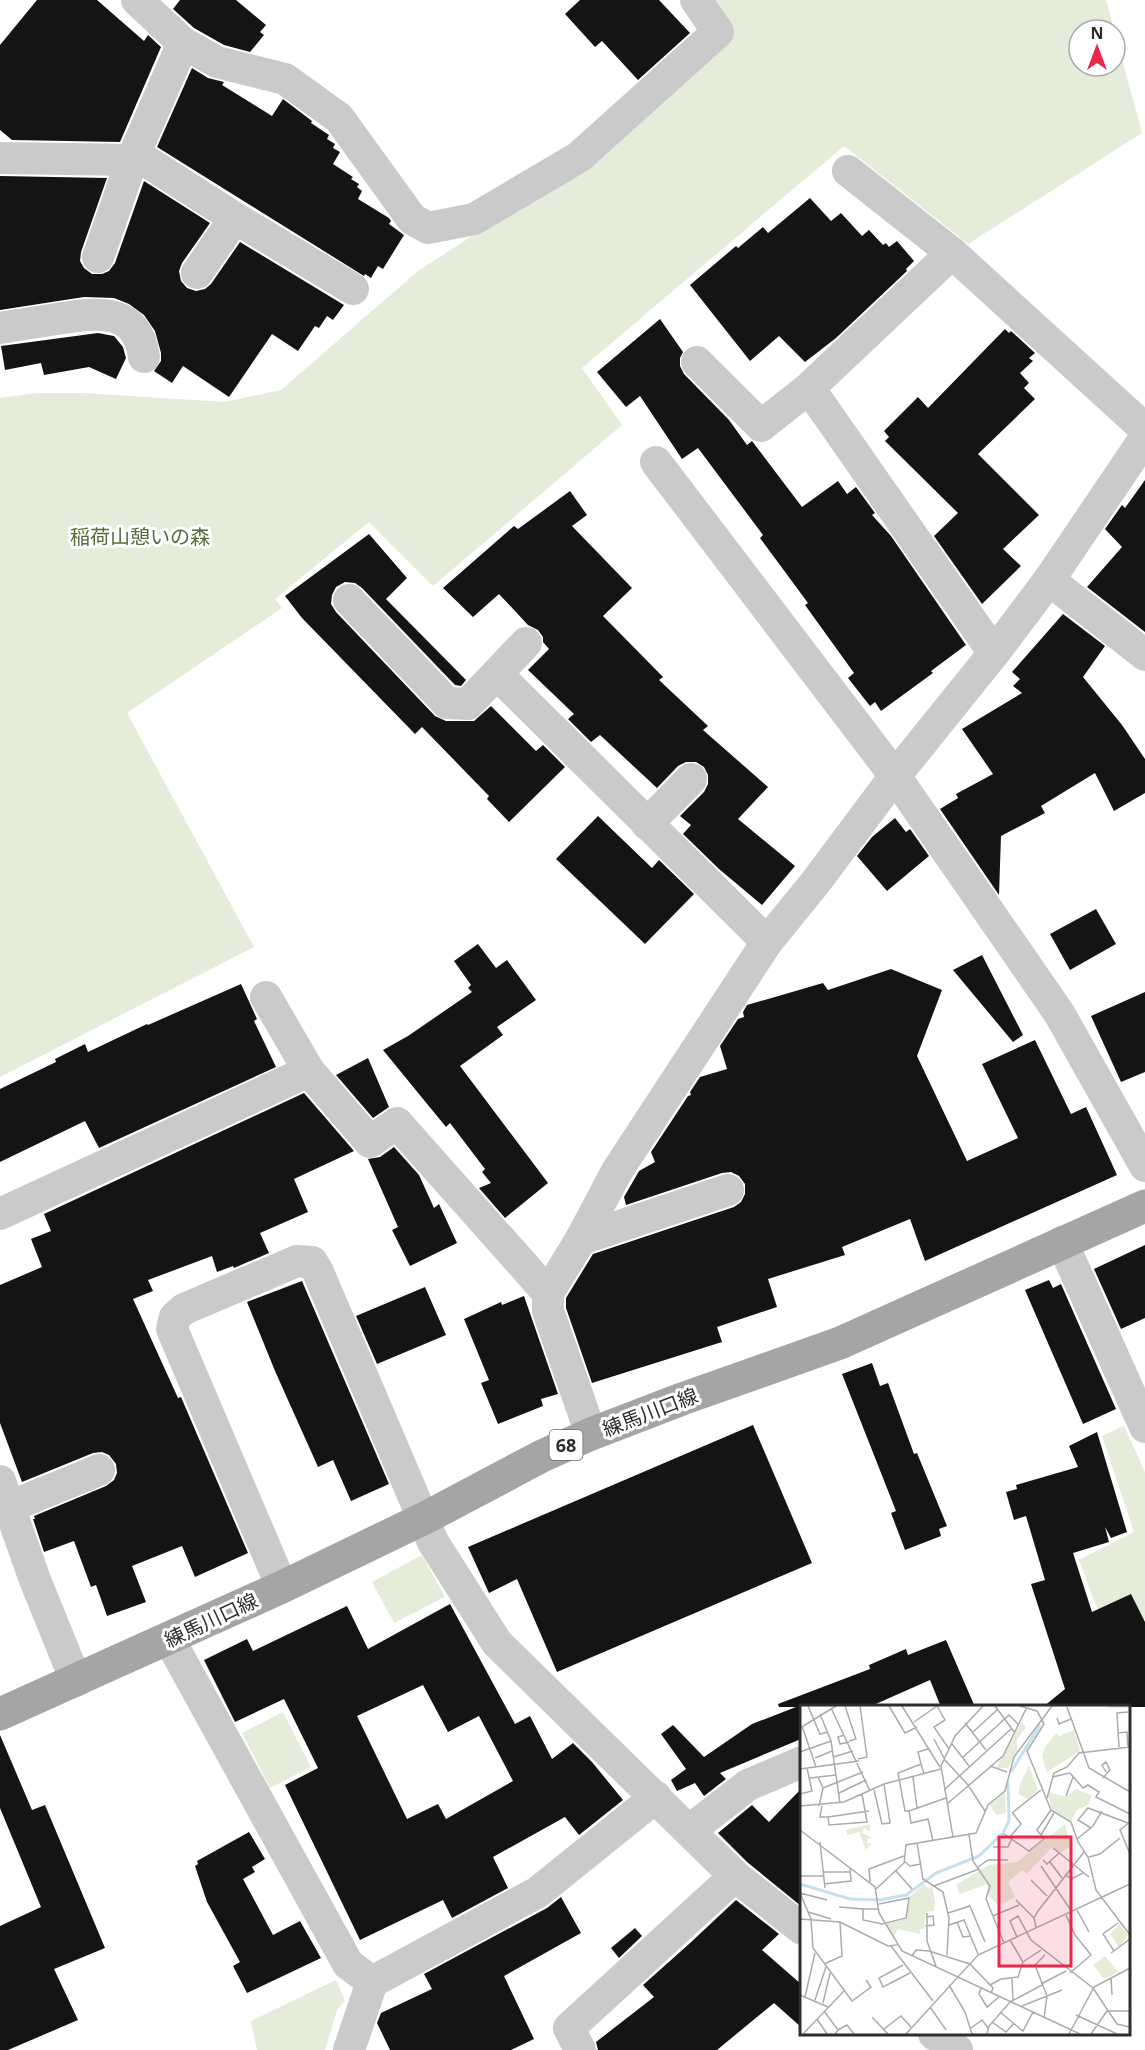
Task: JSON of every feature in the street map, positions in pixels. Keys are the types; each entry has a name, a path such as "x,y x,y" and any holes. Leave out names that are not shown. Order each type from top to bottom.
{"main road":[{"name":"練馬川口線","path":"0,1714 282,1587 425,1518 542,1456 591,1434 840,1343 1145,1206"}],"street":[{"path":"148,4 183,43 217,62 285,79 339,117 412,219 428,228 474,219 579,157 718,32 696,0"},
{"path":"98,257 133,157 183,43"},
{"path":"0,158 133,157 353,289"},
{"path":"849,171 952,253 1145,429"},
{"path":"197,273 235,218"},
{"path":"697,362 761,426 809,388 952,253"},
{"path":"0,328 102,313 119,318 135,331 142,342 144,357"},
{"path":"809,388 994,653"},
{"path":"591,1434 548,1311 548,1293 618,1171 766,942 815,883 895,776 994,653 1048,580 1145,438"},
{"path":"656,462 895,776 1059,1013 1145,1166"},
{"path":"1048,580 1145,655"},
{"path":"349,600 447,703 468,704 526,644"},
{"path":"497,674 766,942"},
{"path":"647,824 691,779"},
{"path":"266,997 309,1071 370,1142 398,1123 548,1293"},
{"path":"0,1214 309,1071"},
{"path":"581,1239 728,1190"},
{"path":"1062,1242 1145,1427"},
{"path":"282,1587 172,1329 175,1317 184,1309 297,1261 312,1262 425,1518 436,1548 496,1643 735,1876 800,1928"},
{"path":"76,1681 34,1580 5,1494 99,1470"},
{"path":"169,1639 348,1964 372,1982"},
{"path":"690,1830 747,1785 800,1762"},
{"path":"349,2050 372,1982 538,1892 656,1797"},
{"path":"580,2050 569,2028 735,1876"},
{"path":"935,2035 957,2050"}],"green space":[{"name":"稲荷山憩いの森","path":"713,0 1106,0 1111,18 1067,18 1067,78 1127,77 1142,133 968,244 844,146 582,368 622,425 433,586 369,522 275,599 282,608 127,713 254,947 0,1077 0,398 37,393 83,393 225,402 281,390 418,271 591,159 723,39"},
{"path":"1124,1426 1145,1472 1145,1619 1109,1640 1079,1560 1134,1532 1102,1436"},
{"path":"422,1555 445,1597 394,1623 372,1582"},
{"path":"283,1712 311,1767 270,1788 242,1733"},
{"path":"336,1980 345,2001 337,2010 325,2050 257,2050 251,2021"}],"building":[{"path":"37,0 97,0 144,41 148,35 161,47 120,142 12,140 0,130 0,45"},
{"path":"180,0 236,0 266,25 260,32 264,35 250,52 224,45 194,28 173,9"},
{"path":"580,0 659,0 690,33 638,80 602,41 595,47 565,14"},
{"path":"192,68 208,78 224,82 222,85 272,116 283,99 329,135 327,139 335,144 333,148 340,152 333,164 353,177 351,179 359,184 357,187 362,191 358,199 389,218 391,221 389,224 404,235 383,269 378,266 371,278 365,274 364,276 157,147"},
{"path":"0,176 107,178 81,252 80,261 84,268 92,274 109,271 115,263 144,181 210,223 182,263 179,271 181,281 187,288 196,291 205,289 211,284 240,242 344,305 333,320 327,316 319,328 315,326 298,351 272,334 229,397 183,366 172,383 154,371 161,361 155,331 144,315 129,304 114,298 84,297 0,310"},
{"path":"810,198 831,221 841,213 862,236 869,230 883,245 886,243 889,247 897,241 914,261 906,269 907,271 836,338 805,362 779,336 750,361 690,285 736,246 738,248 763,227 768,233"},
{"path":"660,319 683,352 680,366 684,374 729,420 747,445 752,441 802,507 838,481 847,494 856,487 875,513 872,515 891,536 966,645 931,671 933,673 881,711 875,702 870,706 848,678 854,673 805,605 808,603 760,538 763,535 698,448 682,459 640,396 626,407 597,372"},
{"path":"1005,329 1009,333 1011,331 1035,353 1029,358 1033,361 1020,373 1029,383 1024,388 1035,399 978,454 1039,515 1003,549 1021,566 982,604 934,536 958,513 885,441 889,437 884,431 918,397 928,408"},
{"path":"98,333 114,336 123,347 126,358 116,379 89,367 44,375 41,363 5,370 1,346"},
{"path":"1145,480 1145,632 1087,587 1122,547 1105,529 1122,505 1125,508"},
{"path":"570,491 587,515 572,526 632,588 603,616 663,677 659,680 708,726 703,730 768,787 738,819 795,866 762,905 719,869 683,834 691,825 680,816 704,792 708,784 708,775 704,767 696,762 686,762 678,766 657,788 600,735 591,742 568,719 574,714 528,670 549,649 538,630 528,625 499,594 473,617 443,588 514,526 518,529"},
{"path":"369,534 407,578 386,599 466,680 461,686 455,685 355,583 345,582 336,587 331,604 336,612 435,716 446,721 474,721 491,706 536,751 543,745 565,767 509,822 487,799 489,796 422,727 415,734 302,618 285,596"},
{"path":"1063,614 1105,646 1083,677 1122,725 1145,759 1145,793 1114,811 1095,773 1041,806 1045,813 1001,836 999,895 940,809 958,798 956,794 993,774 962,729 1022,693 1013,686 1020,679 1012,672"},
{"path":"598,816 652,868 659,860 694,894 645,944 556,859"},
{"path":"895,818 906,832 910,829 929,856 887,891 857,856 872,837"},
{"path":"1096,909 1116,944 1070,970 1050,934"},
{"path":"478,944 496,968 507,960 536,1000 497,1027 503,1035 460,1066 548,1183 505,1218 479,1188 491,1183 482,1172 485,1169 450,1123 446,1127 383,1050 408,1036 472,992 468,988 471,985 454,961"},
{"path":"982,955 1023,1035 1013,1042 953,970"},
{"path":"891,969 942,990 917,1056 967,1161 1018,1138 982,1064 1035,1040 1071,1114 1086,1107 1117,1175 925,1261 910,1219 842,1247 845,1255 768,1279 777,1307 717,1327 722,1342 592,1383 566,1308 566,1298 593,1254 734,1207 741,1202 745,1194 745,1184 739,1176 731,1172 626,1205 624,1197 639,1171 655,1162 651,1152 688,1096 691,1095 690,1092 700,1077 727,1069 720,1046 738,1019 744,1017 743,1012 747,1005 823,983 828,990"},
{"path":"241,984 257,1019 254,1021 276,1067 99,1148 85,1121 0,1162 0,1089 56,1062 55,1059 85,1044 88,1052"},
{"path":"1145,992 1145,1072 1121,1082 1091,1016"},
{"path":"368,1058 389,1107 373,1118 336,1075"},
{"path":"304,1093 354,1151 294,1179 308,1212 260,1233 269,1253 234,1268 233,1266 217,1272 212,1256 148,1280 153,1291 133,1299 178,1398 181,1397 248,1553 195,1577 182,1546 132,1566 146,1602 107,1616 96,1585 91,1587 74,1541 44,1552 33,1519 35,1519 34,1516 106,1486 114,1480 117,1473 116,1464 109,1455 102,1452 93,1453 22,1482 0,1423 0,1285 42,1267 31,1239 51,1231 44,1214"},
{"path":"394,1147 419,1175 434,1208 439,1204 457,1243 410,1266 392,1230 398,1227 368,1159 380,1157"},
{"path":"1145,1245 1145,1318 1121,1329 1094,1269"},
{"path":"1049,1280 1053,1288 1061,1284 1116,1409 1083,1424 1025,1290"},
{"path":"302,1281 389,1484 351,1501 333,1460 318,1467 247,1302"},
{"path":"425,1287 446,1335 377,1364 356,1316"},
{"path":"524,1296 558,1394 541,1399 543,1406 498,1424 481,1383 489,1380 464,1319 501,1302 502,1305"},
{"path":"872,1363 880,1386 888,1383 914,1454 917,1453 947,1526 939,1529 941,1536 905,1550 891,1513 896,1511 842,1374"},
{"path":"753,1425 812,1563 557,1672 517,1579 489,1593 468,1547"},
{"path":"1097,1432 1127,1532 1111,1538 1105,1527 1109,1542 1073,1553 1092,1612 1131,1594 1145,1622 1145,1707 1045,1705 1065,1689 1031,1584 1045,1580 1026,1516 1014,1520 1006,1492 1017,1489 1016,1485 1078,1467 1069,1446"},
{"path":"450,1604 515,1724 530,1716 552,1759 573,1743 623,1800 579,1835 565,1817 493,1857 508,1888 452,1918 443,1900 360,1940 285,1785 318,1768 284,1699 235,1722 204,1660 247,1639 253,1651 347,1606 368,1649","holes":["423,1685 448,1732 479,1716 513,1781 446,1819 438,1804 407,1819 357,1716"]},
{"path":"946,1640 974,1705 940,1705 930,1680 874,1705 800,1705 800,1739 720,1773 726,1779 704,1796 695,1783 677,1791 671,1780 686,1769 661,1734 673,1725 704,1757 752,1724 796,1707 779,1707 778,1704 870,1669 869,1665 906,1649 908,1655"},
{"path":"0,1735 32,1810 45,1805 105,1948 54,1969 78,2020 8,2050 0,2050 0,1926 41,1907 0,1808"},
{"path":"800,1790 800,1905 747,1862 718,1833 752,1805 769,1822"},
{"path":"249,1832 265,1859 252,1867 255,1872 243,1879 273,1935 300,1921 321,1958 247,1993 233,1966 240,1962 207,1902 195,1866 198,1864 197,1861"},
{"path":"561,1897 581,1933 504,1976 534,2039 511,2050 390,2050 377,2023 381,2013 432,1989 424,1974 547,1908"},
{"path":"736,1900 779,1934 762,1950 800,1983 800,2026 774,2003 717,2050 598,2050 596,2042 654,1997 643,1985"},
{"path":"635,1928 642,1936 619,1958 611,1948"}]}
